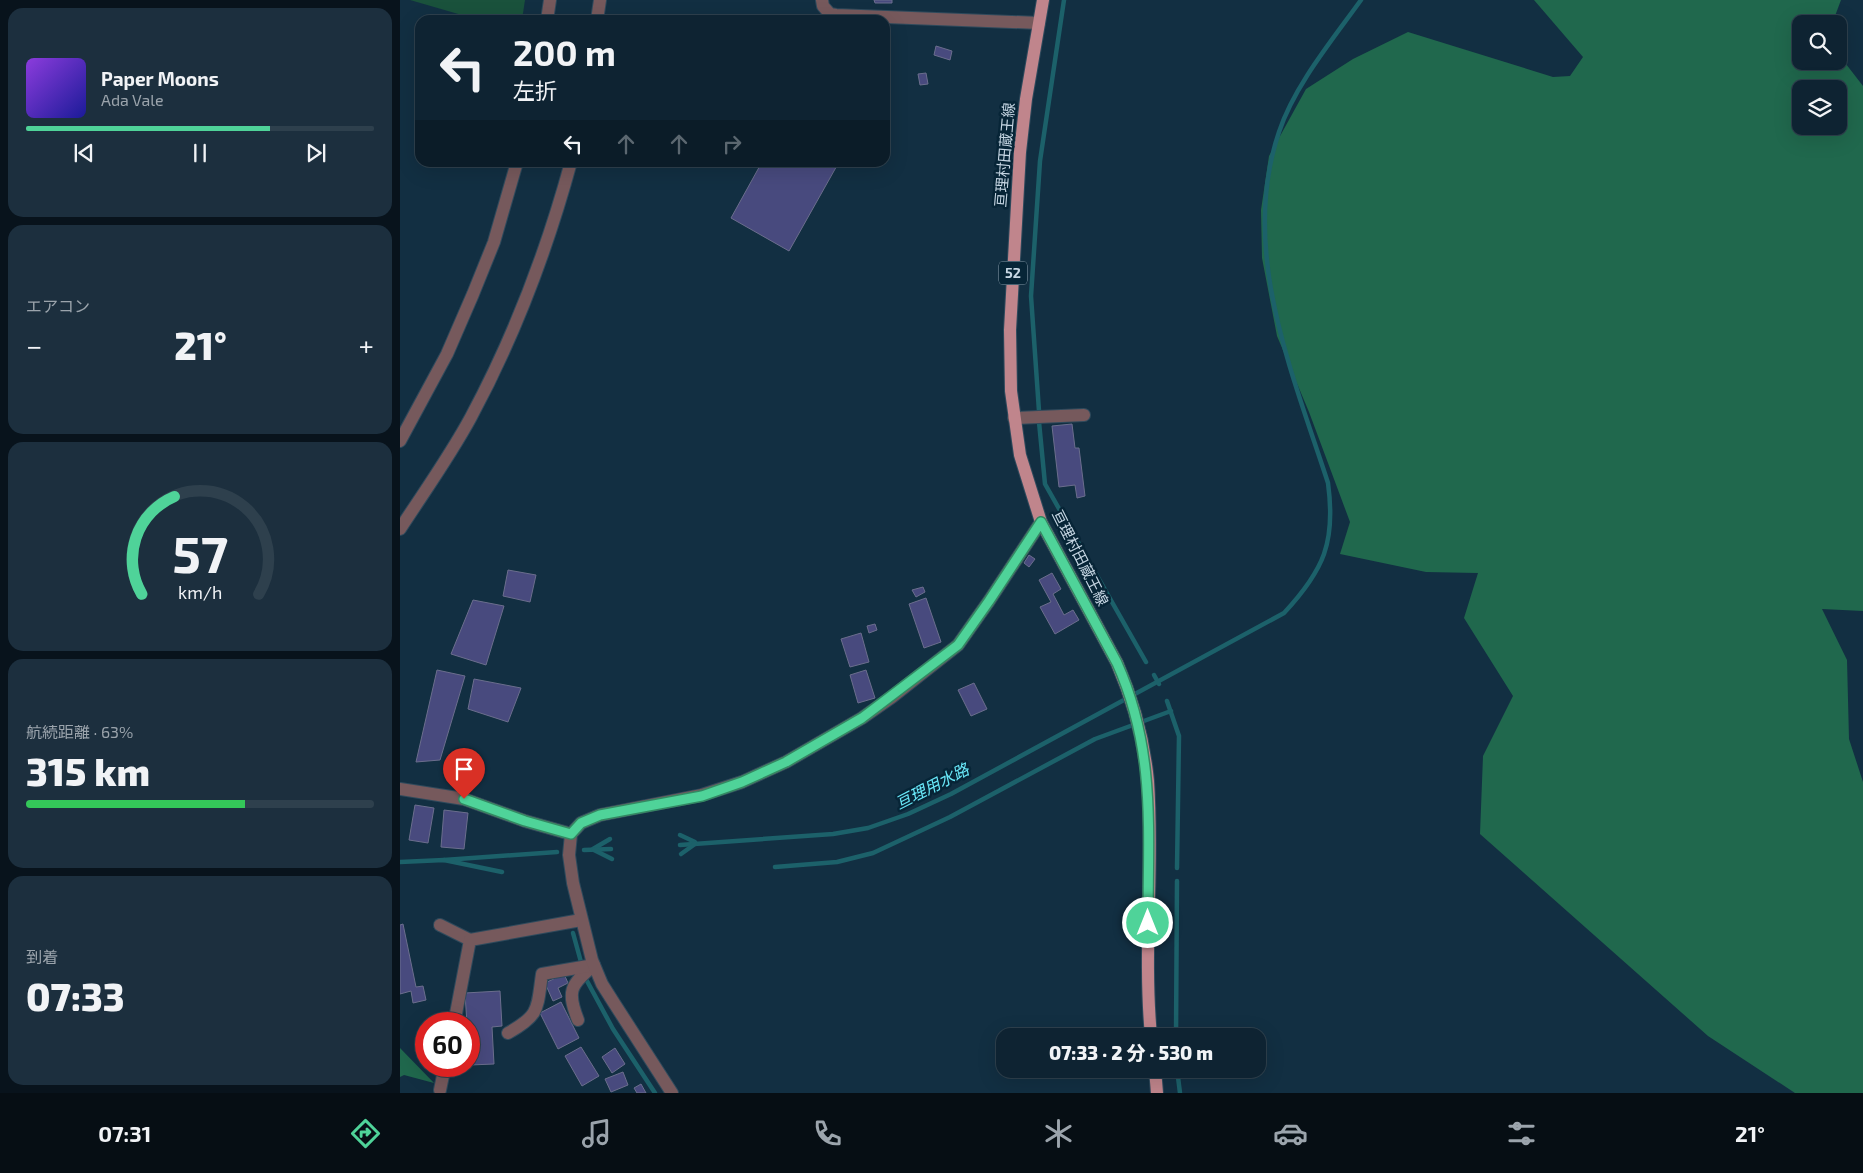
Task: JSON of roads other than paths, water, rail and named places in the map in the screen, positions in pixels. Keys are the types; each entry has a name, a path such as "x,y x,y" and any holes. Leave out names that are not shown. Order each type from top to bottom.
{"main road":[{"name":"亘理村田蔵王線","path":"1043,0 1022,134 1016,201 1009,363 1014,418 1020,455 1041,522 1125,681 1142,738 1148,781 1148,955 1151,1028"},
{"path":"1156,1078 1157,1093"}],"street":[{"path":"548,15 550,0"},
{"path":"598,15 600,0"},
{"path":"822,0 823,6 830,14 836,15"},
{"path":"890,17 1039,23"},
{"path":"400,441 447,354 473,294 494,242 516,167"},
{"path":"400,529 471,418 498,363 537,271 557,213 570,167"},
{"path":"1014,418 1084,415"},
{"path":"672,1093 614,1003 594,965 581,920 569,855 571,834 581,823 600,815 702,796 742,782 786,762 862,718 958,645 1041,522"},
{"path":"400,789 464,799 525,821 571,834"},
{"path":"440,925 470,940 581,920"},
{"path":"456,1012 470,940"},
{"path":"578,1020 572,1004 572,992 577,979 594,965"},
{"path":"508,1033 526,1023 537,1008 542,974 594,965"},
{"path":"440,1090 443,1077"}],"waterway":[{"path":"1039,411 1031,296 1040,161 1064,0"},
{"path":"680,845 833,834 868,828 908,814 951,794 1284,613 1298,597 1318,569 1324,554 1328,539 1330,504 1328,483 1286,354 1275,310 1267,265 1265,221 1268,176 1279,132 1294,97 1315,63 1361,0"},
{"path":"1039,422 1045,484 1146,662"},
{"name":"亘理用水路","path":"1154,675 1159,684"},
{"path":"1167,701 1179,736 1177,868"},
{"path":"775,867 837,862 873,853 950,817 1095,739 1171,711"},
{"path":"680,835 695,842"},
{"path":"593,849 610,839"},
{"path":"681,854 695,844"},
{"path":"584,850 611,849"},
{"path":"594,850 612,859"},
{"path":"444,860 557,852"},
{"name":"亘理用水路","path":"400,862 444,860 502,872"},
{"path":"1176,1028 1177,881"},
{"name":"亘理用水路","path":"573,933 581,962"},
{"name":"亘理用水路","path":"587,981 613,1029 655,1093"},
{"path":"1178,1078 1180,1093"}]}
